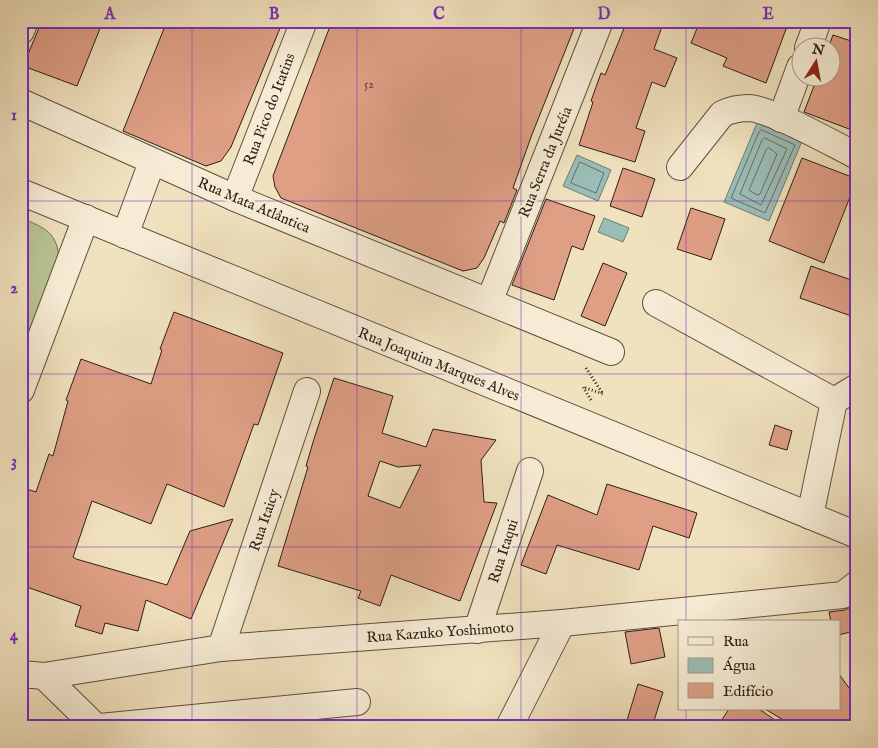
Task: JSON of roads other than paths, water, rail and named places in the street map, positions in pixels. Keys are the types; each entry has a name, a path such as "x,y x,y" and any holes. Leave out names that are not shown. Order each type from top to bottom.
{"street":[{"path":"21,31 25,21"},
{"name":"Rua Pico do Itatins","path":"235,198 304,21"},
{"name":"Rua Serra da Juréia","path":"489,302 600,21"},
{"path":"812,38 818,21"},
{"path":"780,119 792,88"},
{"name":"Rua Mata Atlântica","path":"21,102 235,198 612,352"},
{"path":"680,167 722,114 730,110 749,108 780,119 857,156"},
{"path":"125,235 152,162"},
{"name":"Rua Joaquim Marques Alves","path":"21,192 857,535"},
{"path":"21,390 86,218"},
{"path":"656,303 834,401"},
{"path":"810,516 834,401 857,387"},
{"name":"Rua Itaicy","path":"221,648 307,392"},
{"name":"Rua Itaqui","path":"477,630 530,471"},
{"name":"Rua Kazuko Yoshimoto","path":"32,675 221,648 562,623 843,595 857,584"},
{"path":"509,727 562,623"},
{"path":"32,675 96,727"},
{"path":"100,727 357,702"}],"water":[{"path":"757,123 802,141 769,221 724,202"},
{"path":"577,155 611,170 598,201 563,186"},
{"path":"604,218 629,228 623,242 598,232"}]}
